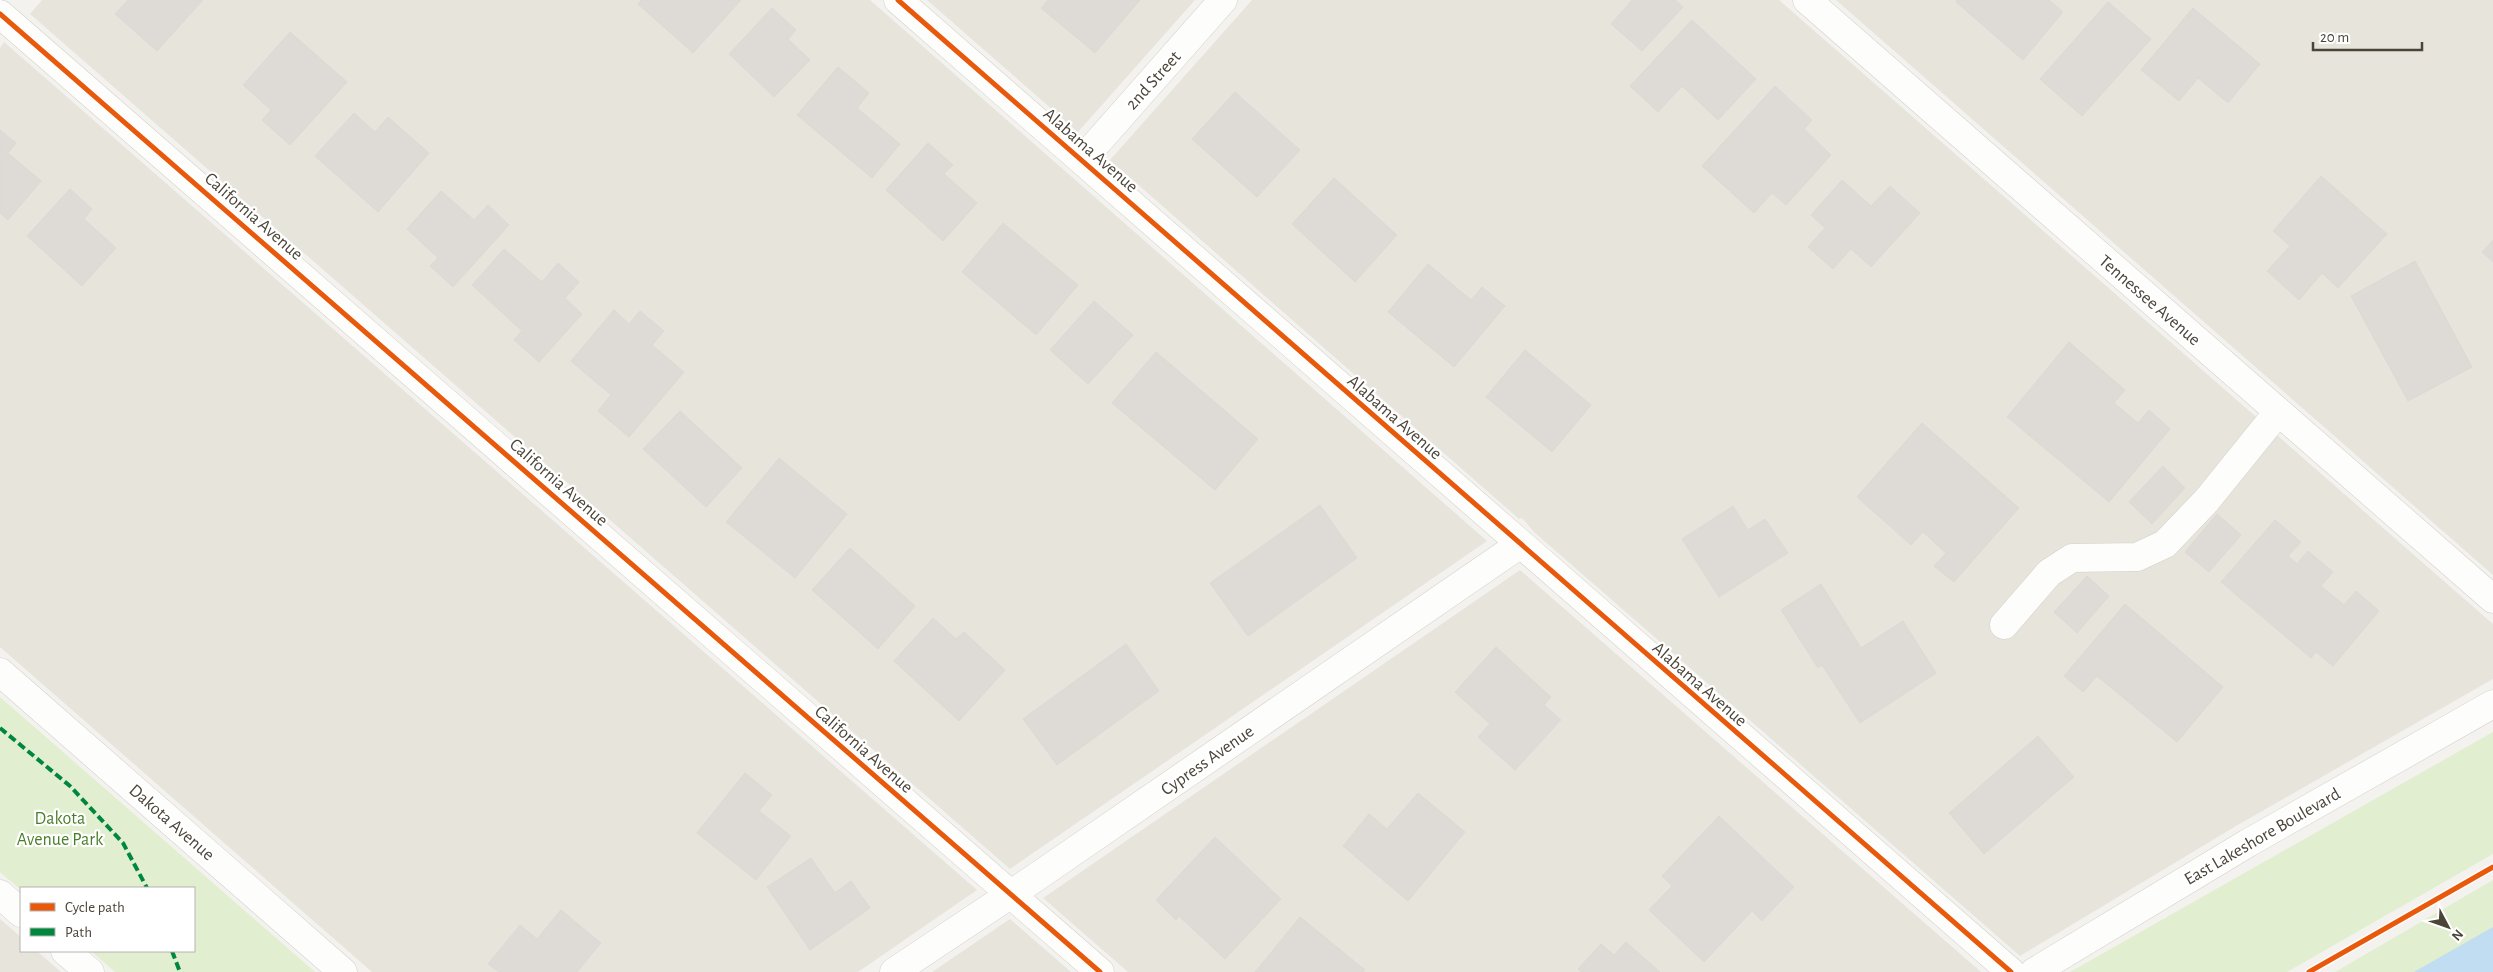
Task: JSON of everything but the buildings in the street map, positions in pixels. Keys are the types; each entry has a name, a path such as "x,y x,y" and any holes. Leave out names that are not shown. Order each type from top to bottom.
{"street":[{"name":"Alabama Avenue","path":"898,0 1519,545 2011,972"},
{"name":"2nd Street","path":"1082,160 1224,0"},
{"name":"Tennessee Avenue","path":"1807,0 2493,600"},
{"name":"California Avenue","path":"4,11 1100,972"},
{"path":"2004,625 2049,573 2072,558 2137,557 2165,544 2207,500 2278,412"},
{"name":"Cypress Avenue","path":"894,972 1519,545"},
{"name":"Dakota Avenue","path":"0,672 343,972"},
{"name":"East Lakeshore Boulevard","path":"2034,972 2248,843 2493,704"},
{"path":"0,894 20,911"},
{"path":"66,952 90,972"}],"shaded area":[{"path":"42,0 870,0 1487,541 1010,869 30,14"},
{"path":"927,0 1195,0 1078,132"},
{"path":"1252,0 1779,0 2493,624 2493,679 2236,826 2020,956 1534,532 1522,518 1519,519 1110,160"},
{"path":"1836,0 2493,0 2493,575"},
{"path":"4,42 977,890 858,972 372,972 0,647 0,48"},
{"path":"1520,570 1981,972 1128,972 1043,898"},
{"path":"0,919 20,936 20,952 38,952 61,972 0,972"},
{"path":"1010,919 1071,972 932,972"}],"green space":[{"name":"Dakota Avenue Park","path":"0,697 315,972 115,972 92,952 195,952 195,887 20,887 20,889 0,872"},
{"path":"2493,732 2493,854 2287,972 2070,972"},
{"path":"2493,880 2493,972 2335,972"}],"water":[{"path":"2493,927 2493,972 2414,972"}],"marked path":[{"path":"0,728 70,786 123,843 146,887"},
{"path":"172,952 180,972"}],"cycle path":[{"path":"898,0 2011,972"},
{"path":"0,14 1100,972"},
{"path":"2309,972 2493,867"}]}
